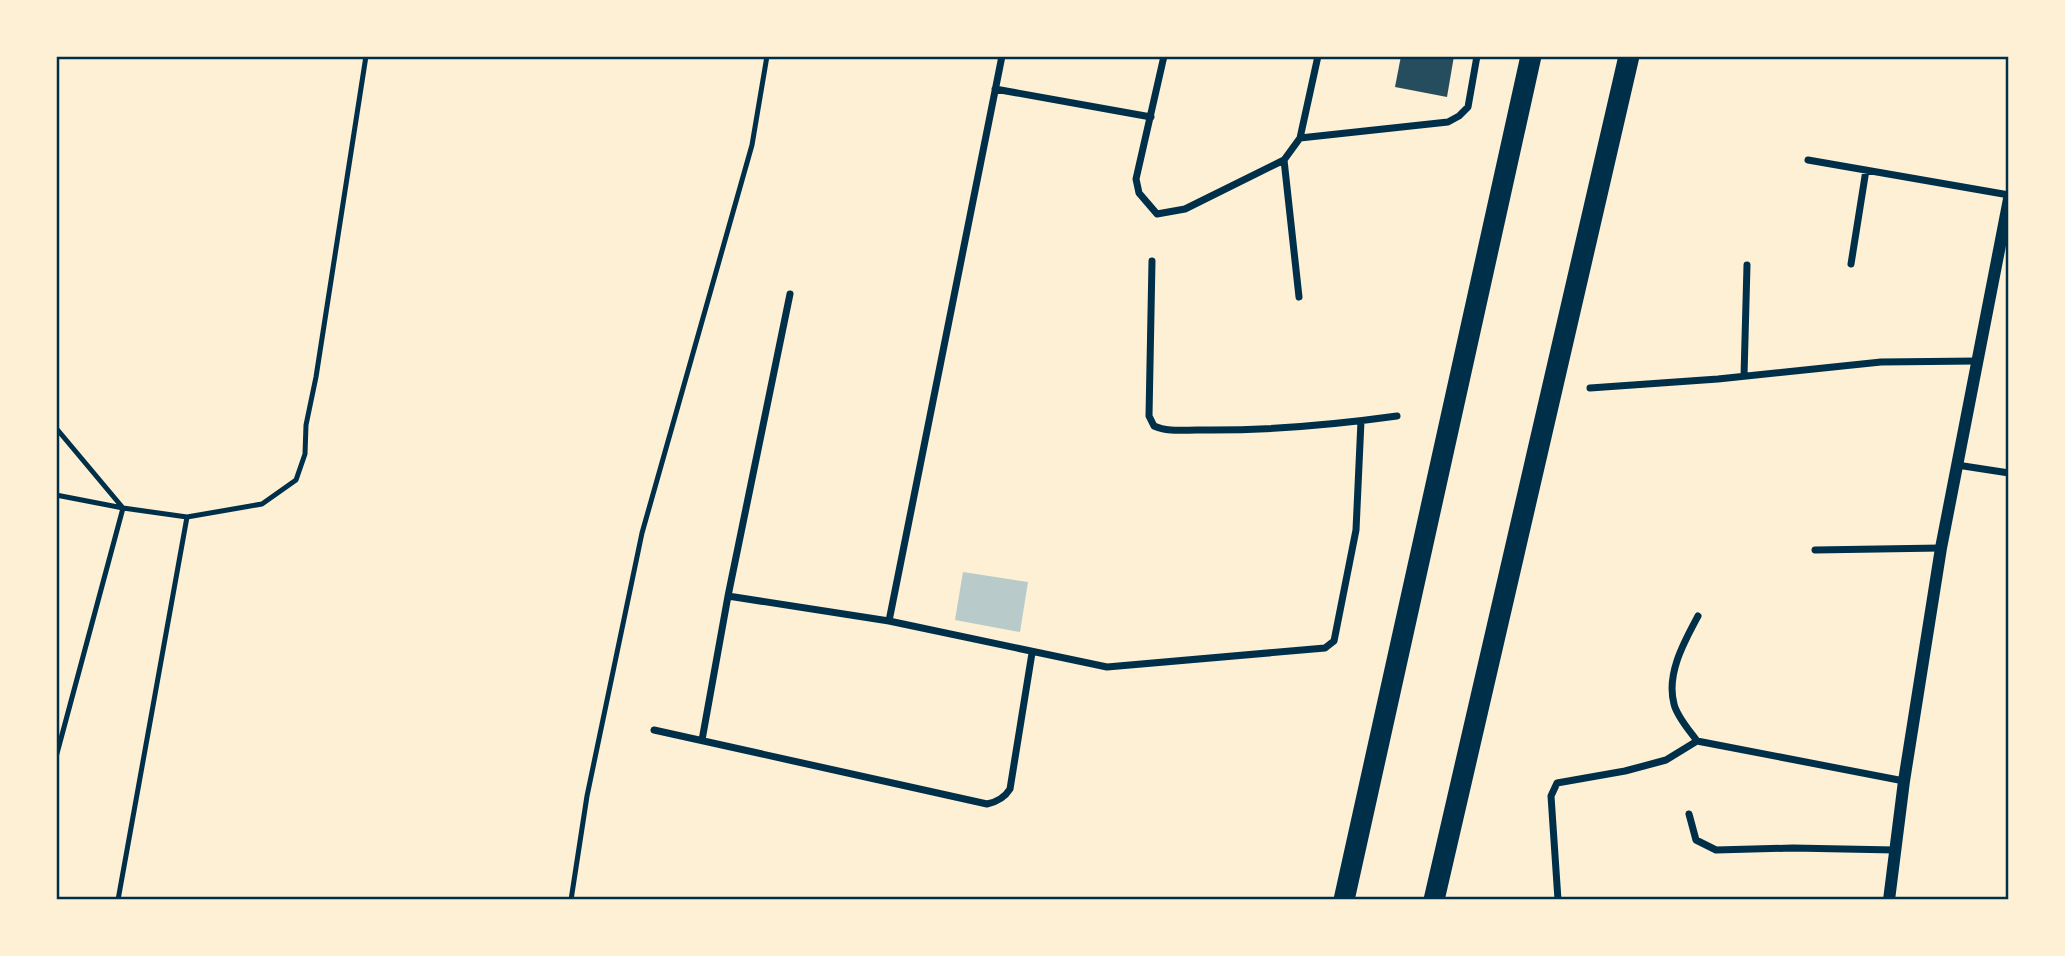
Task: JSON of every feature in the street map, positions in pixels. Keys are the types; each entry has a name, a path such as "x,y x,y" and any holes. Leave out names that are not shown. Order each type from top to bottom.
{"highway":[{"path":"1344,900 1531,56"},
{"path":"1434,900 1629,56"}],"street":[{"path":"889,621 1002,56"},
{"path":"1164,56 1136,179 1139,193 1157,214 1185,209 1283,160 1300,138 1318,56"},
{"path":"1300,138 1448,122 1468,107 1477,56"},
{"path":"995,89 1151,117"},
{"path":"1283,160 1299,297"},
{"path":"1808,160 2009,197 1941,548 1888,900"},
{"path":"1851,264 1866,170"},
{"path":"1152,261 1149,416 1154,426 1171,430 1223,430 1397,416"},
{"path":"1744,376 1747,265"},
{"path":"702,740 728,596 790,294"},
{"path":"1590,388 1881,362 1977,361"},
{"path":"728,596 889,621 1107,667 1311,649 1330,645 1335,636 1356,530 1361,421"},
{"path":"1957,465 2009,473"},
{"path":"1815,550 1941,548"},
{"path":"1697,741 1674,705 1672,675 1686,638 1698,616"},
{"path":"654,730 987,804 994,803 1010,789 1032,653"},
{"path":"1558,900 1550,796 1557,783 1625,771 1666,760 1697,741 1904,781"},
{"path":"1689,814 1696,840 1716,850 1895,850"}],"lane":[{"path":"56,495 187,517 262,504 296,480 305,454 306,425 316,377 366,56"},
{"path":"571,900 587,796 642,533 752,145 767,56"},
{"path":"56,428 123,508"},
{"path":"56,757 123,508"},
{"path":"118,900 187,517"}],"shaded area":[{"path":"963,572 1028,582 1020,632 955,620"}],"building":[{"path":"1401,56 1454,56 1447,97 1395,87"}]}
